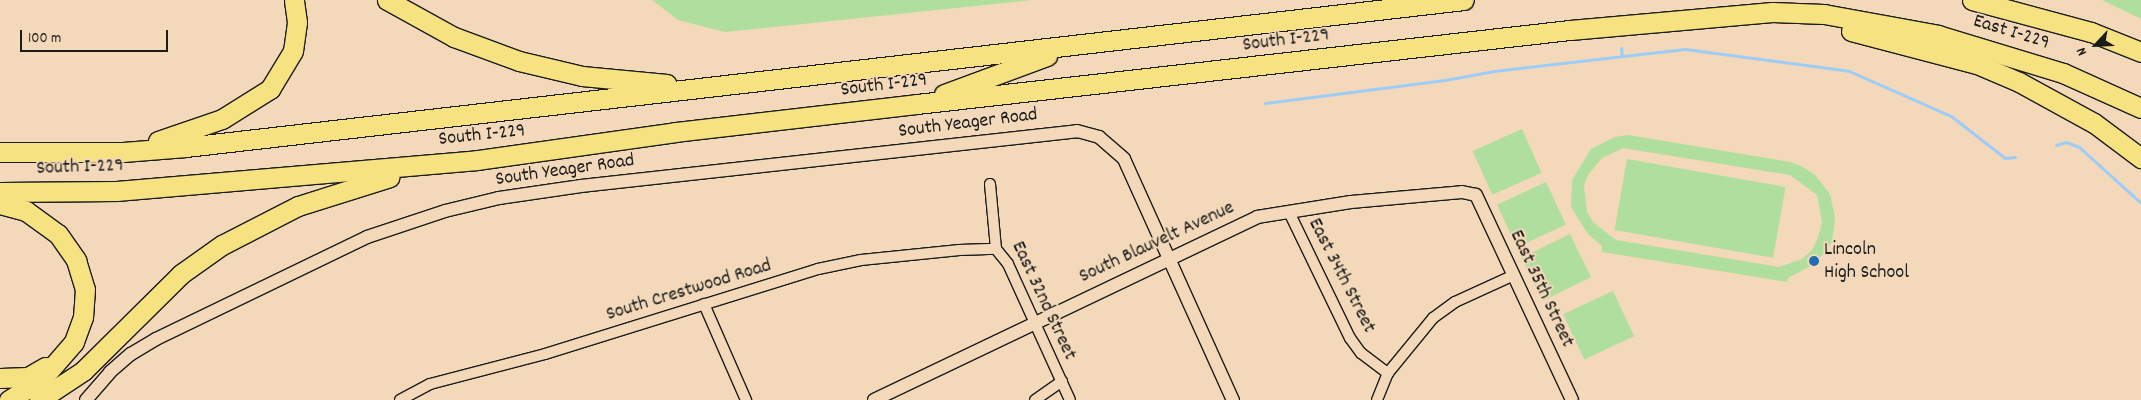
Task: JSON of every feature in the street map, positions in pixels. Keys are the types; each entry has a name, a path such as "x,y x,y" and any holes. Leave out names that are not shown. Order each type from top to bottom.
{"highway":[{"path":"76,153 169,139 207,126 252,102 279,77 293,51 297,22 294,0"},
{"path":"387,0 440,30 488,51 582,76 667,84 786,78"},
{"name":"South I-229","path":"0,152 76,153 186,148 1464,0"},
{"path":"1977,2 2090,32 2141,52"},
{"name":"East I-229","path":"1977,2 2062,29 2141,64"},
{"path":"1772,12 1820,26 1909,44 1976,64 2018,82 2094,122 2141,158"},
{"name":"South I-229","path":"0,192 136,189 477,160 675,132 917,104 1570,30 1772,12"},
{"name":"East I-229","path":"1772,12 1824,14 1938,35 2064,73 2141,108"},
{"path":"917,104 1072,46"},
{"path":"39,400 83,371 181,274 247,231 298,206 356,186 477,160"},
{"path":"0,204 26,211 58,234 76,260 82,276 85,302 79,330 67,352 41,380 8,400"},
{"path":"0,378 28,376 67,352"}],"street":[{"name":"South Yeager Road","path":"86,400 110,372 131,354 156,339 367,237 445,211 498,198 572,188 1067,131 1085,131 1098,137 1124,159 1169,259"},
{"name":"East 32nd Street","path":"990,184 996,250 1008,264 1070,400"},
{"name":"South Blauvelt Avenue","path":"874,400 1257,217 1462,192 1476,195"},
{"name":"East 35th Street","path":"1476,195 1572,400"},
{"name":"East 34th Street","path":"1289,212 1350,338 1361,353 1388,372"},
{"name":"South Crestwood Road","path":"400,400 430,384 545,354 841,263 959,250 996,250"},
{"path":"1169,259 1234,400"},
{"path":"1377,400 1388,372 1433,318 1455,302 1514,275"},
{"path":"704,304 746,400"},
{"path":"1035,400 1062,381"}],"green space":[{"path":"652,0 1032,0 725,32 678,20"},
{"path":"2102,0 2141,0 2141,19"},
{"path":"1522,129 1542,173 1492,195 1473,151"},
{"path":"1628,135 1790,162 1803,167 1814,174 1830,194 1835,218 1832,242 1816,263 1788,278 1787,282 1602,252 1602,246 1588,234 1571,207 1572,180 1591,149 1615,137","holes":["1623,148 1790,175 1817,195 1822,222 1818,238 1812,250 1802,259 1779,267 1616,240 1593,222 1587,212 1584,186 1588,175 1602,158"]},
{"path":"1627,159 1786,187 1773,258 1614,230"},
{"path":"1546,182 1566,225 1517,247 1497,205"},
{"path":"1570,234 1591,277 1543,301 1521,258"},
{"path":"1613,291 1634,336 1584,360 1563,314"}],"waterway":[{"path":"1621,48 1622,56"},
{"path":"1265,103 1445,80 1494,71 1685,49 1849,71 1951,116 2005,158 2015,157"},
{"path":"2056,145 2066,142 2079,147 2141,203"}],"place":[{"name":"Lincoln High School","path":"1814,261"}]}
